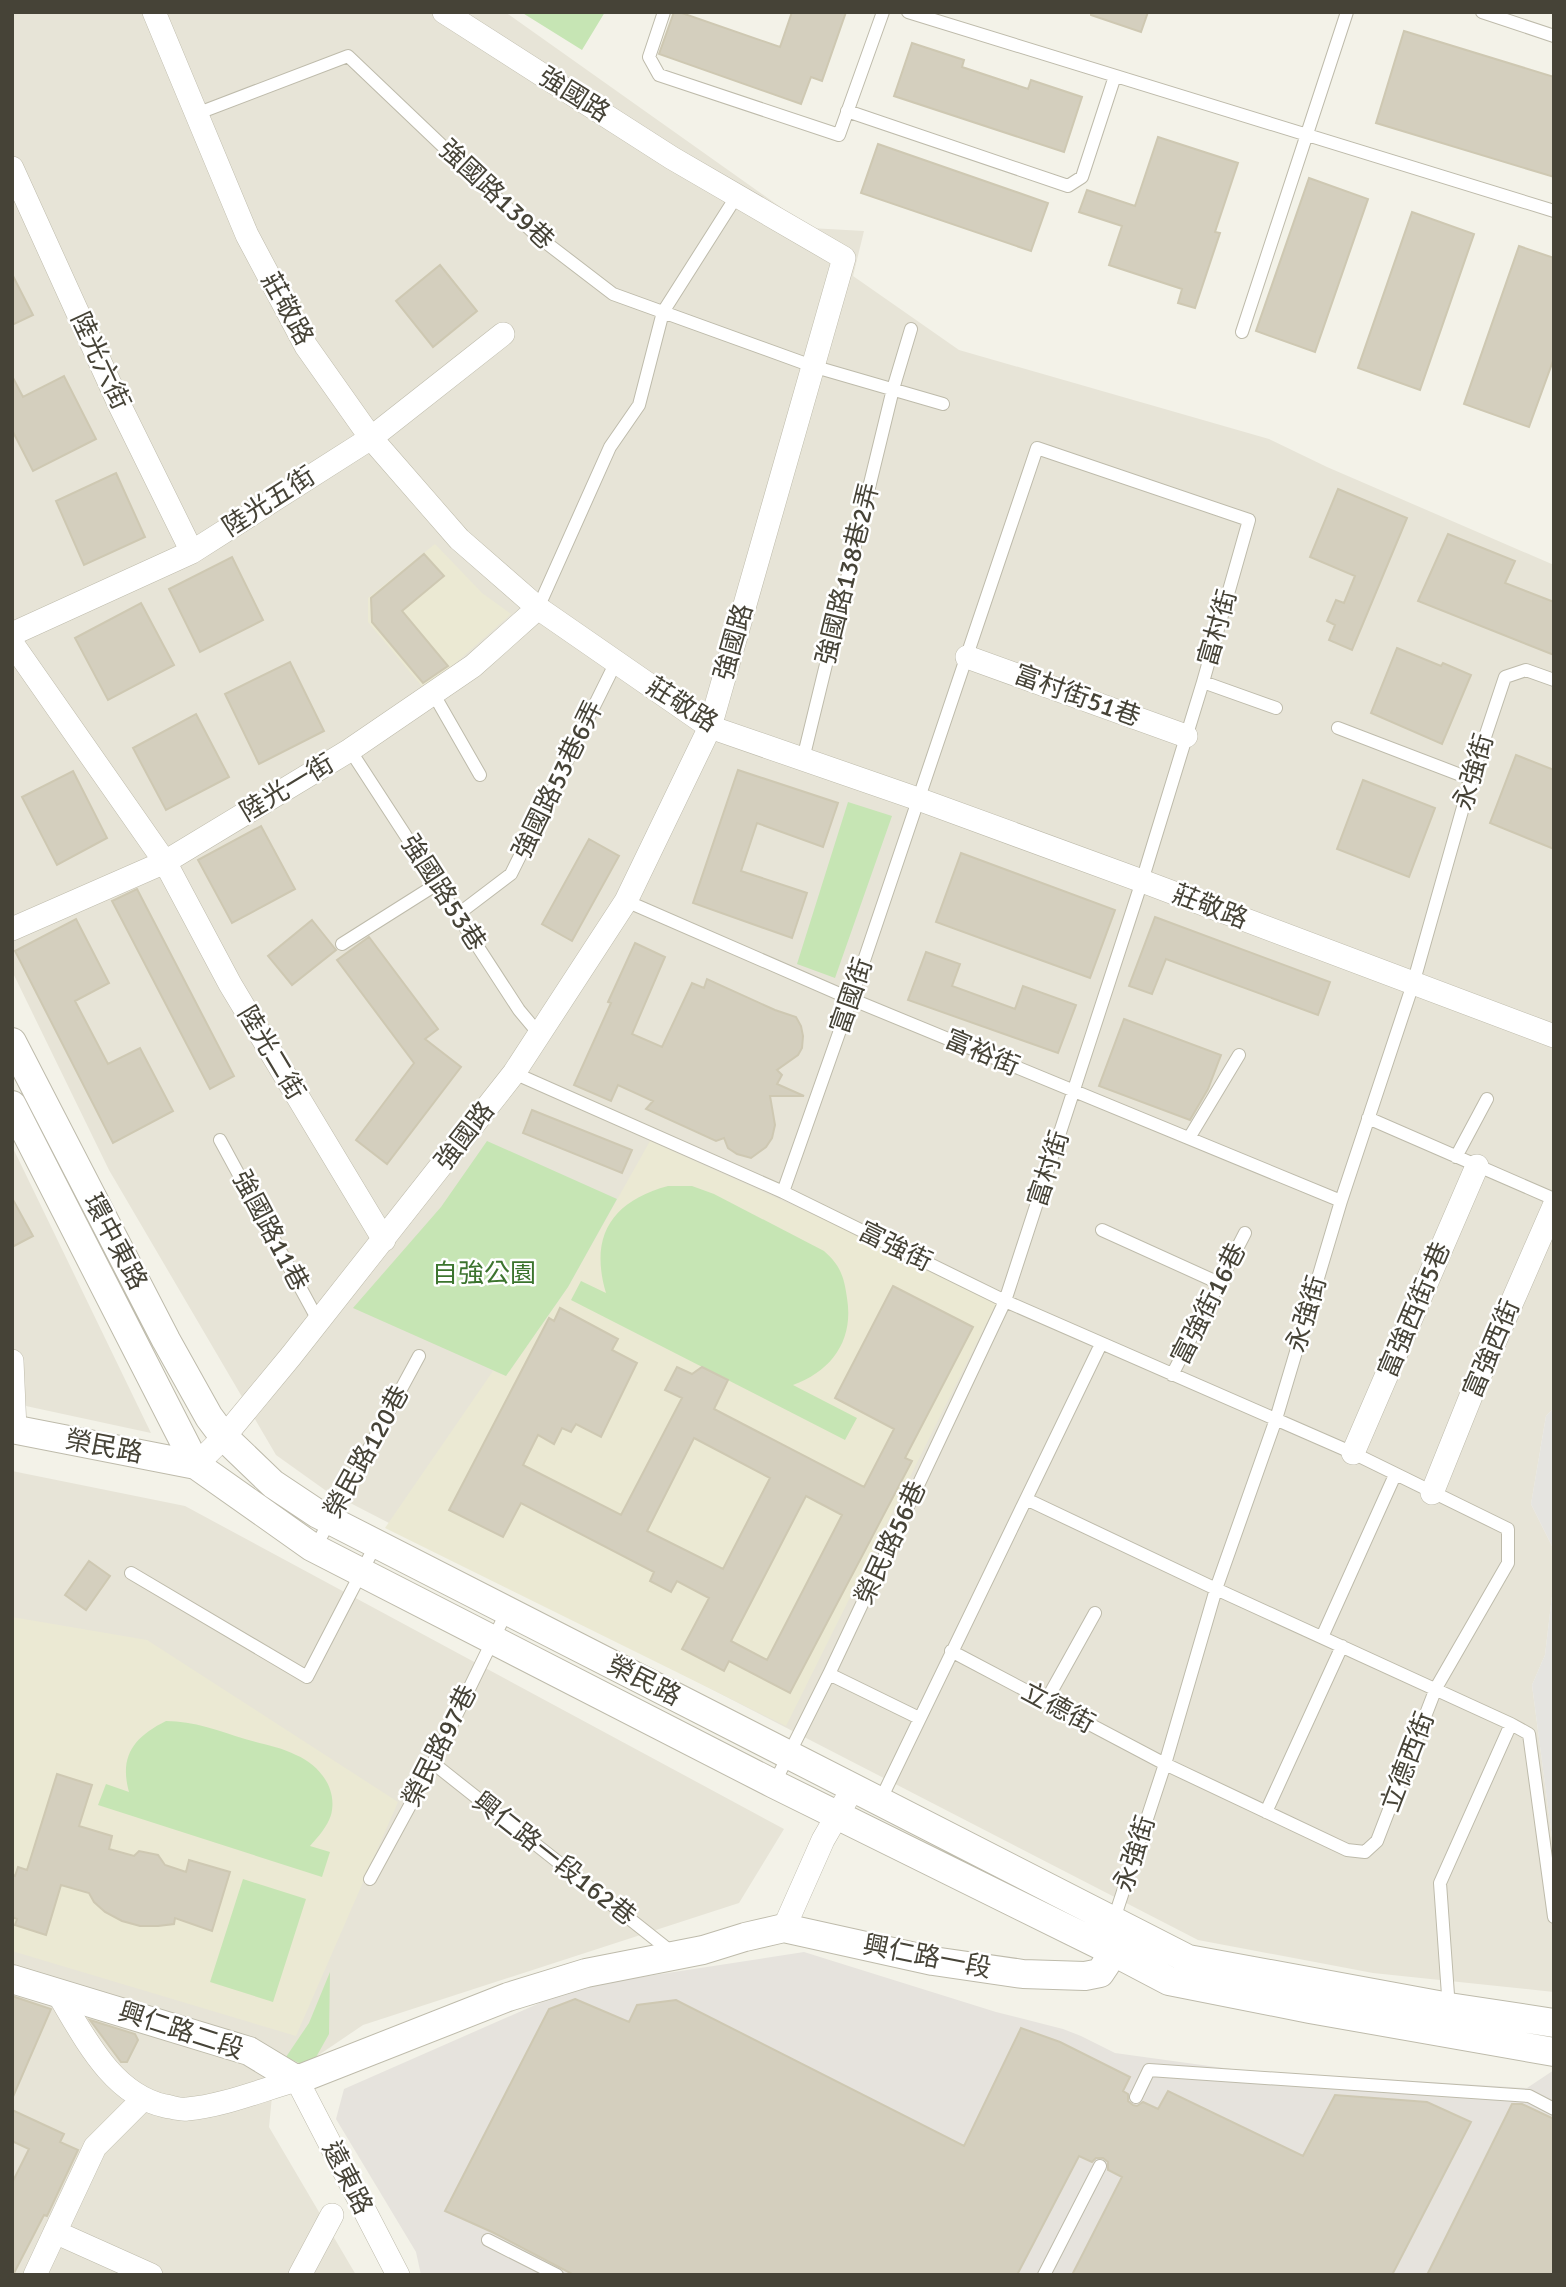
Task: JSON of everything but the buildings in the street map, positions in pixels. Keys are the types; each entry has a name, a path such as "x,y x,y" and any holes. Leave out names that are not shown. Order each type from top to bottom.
{"street":[{"name":"莊敬路","path":"154,12 247,235 306,346 371,439 459,540 538,608 710,727 1142,881 1554,1036"},
{"name":"強國路","path":"224,1437 319,1322 514,1073 626,901 710,727 844,258 736,197 444,12"},
{"name":"陸光六街","path":"12,169 120,406 192,552"},
{"name":"陸光五街","path":"12,634 192,552 371,439 503,334"},
{"name":"陸光一街","path":"12,929 165,862 349,750 473,666 538,608"},
{"name":"陸光二街","path":"12,643 165,862 230,984 384,1240"},
{"name":"富村街51巷","path":"967,657 1186,736"},
{"name":"環中東路","path":"12,1042 166,1340 209,1417 224,1437"},
{"name":"環中東路","path":"12,1105 196,1465"},
{"name":"富強西街5巷","path":"1353,1453 1477,1166"},
{"name":"富強西街","path":"1432,1493 1554,1206"},
{"path":"12,1361 14,1429"},
{"name":"榮民路","path":"14,1429 196,1465 315,1548 774,1784 837,1816 1112,1935"},
{"path":"196,1465 224,1437"},
{"name":"榮民路","path":"224,1437 273,1484 329,1520 880,1801 1112,1935"},
{"path":"784,1928 823,1840 853,1788"},
{"name":"興仁路一段","path":"296,2080 508,1997 586,1973 703,1950 784,1928 933,1961 1023,1974 1085,1976 1100,1973 1106,1964 1112,1935"},
{"path":"1112,1935 1170,1981 1448,2020 1554,2023"},
{"name":"興仁路二段","path":"12,1979 249,2051 296,2080"},
{"name":"興仁路二段","path":"57,1992 97,2057 130,2090 143,2099 184,2110 296,2080"},
{"path":"1448,2020 1554,2052"},
{"name":"遠東路","path":"296,2080 397,2275"},
{"path":"35,2275 95,2147 143,2099"},
{"path":"300,2275 332,2215"},
{"path":"55,2232 150,2275"}],"lane":[{"path":"664,12 649,57 659,75 839,135 883,12"},
{"path":"908,12 1554,211"},
{"path":"1242,332 1347,12"},
{"path":"1482,12 1554,36"},
{"name":"強國路139巷","path":"197,114 348,56 536,235 614,294 812,366 943,404"},
{"path":"847,111 1068,186 1082,177 1115,76"},
{"path":"538,608 610,447 639,405 663,312 736,197"},
{"name":"強國路138巷2弄","path":"803,759 893,389 911,329"},
{"name":"富村街","path":"918,799 1037,448 1249,520 1142,881 1005,1301"},
{"name":"強國路53巷6弄","path":"457,915 511,874 616,662"},
{"name":"永強街","path":"1112,1935 1216,1589 1276,1419 1341,1200 1413,984 1471,779 1504,677 1526,670 1554,680"},
{"path":"1203,682 1276,708"},
{"path":"433,693 480,775"},
{"path":"1338,728 1471,779"},
{"name":"強國路53巷","path":"349,750 519,1010 539,1034"},
{"name":"富國街","path":"783,1192 918,799"},
{"path":"342,944 437,884"},
{"name":"富裕街","path":"626,901 851,999 1341,1200"},
{"path":"1189,1138 1238,1055"},
{"name":"富強街","path":"514,1073 783,1192 1005,1301 1276,1419"},
{"path":"1456,1157 1488,1099"},
{"path":"1368,1118 1554,1199"},
{"name":"強國路11巷","path":"220,1140 319,1322"},
{"path":"1102,1230 1219,1283"},
{"name":"富強街16巷","path":"1172,1375 1245,1233"},
{"name":"榮民路56巷","path":"774,1784 829,1674 1005,1301"},
{"path":"880,1801 1101,1344"},
{"name":"榮民路120巷","path":"315,1548 419,1356"},
{"path":"1276,1419 1353,1453 1508,1529 1508,1563 1436,1688 1529,1734 1554,1917"},
{"path":"1322,1637 1395,1475"},
{"path":"1026,1499 1216,1589"},
{"path":"131,1573 307,1677 376,1544"},
{"name":"立德西街","path":"1165,1764 1347,1850 1364,1852 1377,1841 1436,1688 1216,1589"},
{"name":"榮民路97巷","path":"370,1879 433,1763 507,1611"},
{"path":"1046,1701 1095,1613"},
{"path":"1266,1812 1342,1646"},
{"name":"立德街","path":"951,1651 1165,1764"},
{"path":"829,1674 919,1718"},
{"path":"1448,2020 1440,1883 1511,1724"},
{"name":"興仁路一段162巷","path":"433,1763 675,1955"},
{"path":"1136,2098 1149,2070 1529,2096 1554,2109"},
{"path":"1045,2275 1100,2166"},
{"path":"488,2240 536,2270 557,2275"}],"shaded area":[{"path":"12,12 505,12 810,228 864,231 853,276 959,350 1269,439 1327,467 1554,565 1554,1408 1546,1416 1531,1504 1554,1550 1554,1579 1545,1655 1532,1685 1554,1853 1554,1992 1373,1973 1198,1940 325,1490 276,1455 109,1170 12,971"},
{"path":"435,544 482,593 511,614 425,690 368,622 368,598"},
{"path":"650,1141 999,1298 786,1726 385,1528 493,1371 506,1376 568,1287"},
{"path":"12,1146 151,1433 12,1403"},
{"path":"1554,1408 1554,1550 1531,1504 1546,1416"},
{"path":"12,1471 185,1506 784,1829 739,1903 363,2025 273,2086 269,2127 356,2275 12,2275"},
{"path":"1554,1579 1554,1853 1532,1685 1545,1655"},
{"path":"12,1617 147,1640 398,1802 296,2036 12,1951"},
{"path":"804,1952 996,2012 1063,2029 1115,2053 1238,2070 1527,2088 1554,2070 1554,2275 421,2275 416,2252 336,2119 344,2089 576,1987"}],"green space":[{"path":"521,12 605,12 582,50"},
{"path":"848,802 892,816 835,978 797,964"},
{"name":"自強公園","path":"487,1141 617,1199 568,1287 506,1376 353,1308 441,1207"},
{"path":"668,1186 692,1186 714,1194 824,1251 838,1266 847,1298 847,1327 843,1340 837,1352 819,1371 793,1385 857,1418 845,1440 571,1300 581,1281 606,1293 601,1273 601,1254 603,1238 610,1224 619,1211 632,1201"},
{"path":"166,1721 196,1725 278,1748 304,1759 319,1771 332,1796 331,1815 310,1846 330,1852 322,1877 98,1805 106,1784 129,1792 126,1768 132,1749 145,1734"},
{"path":"243,1879 306,1899 273,2002 210,1982"},
{"path":"330,1972 329,2034 310,2068 286,2057 309,2023"}]}
